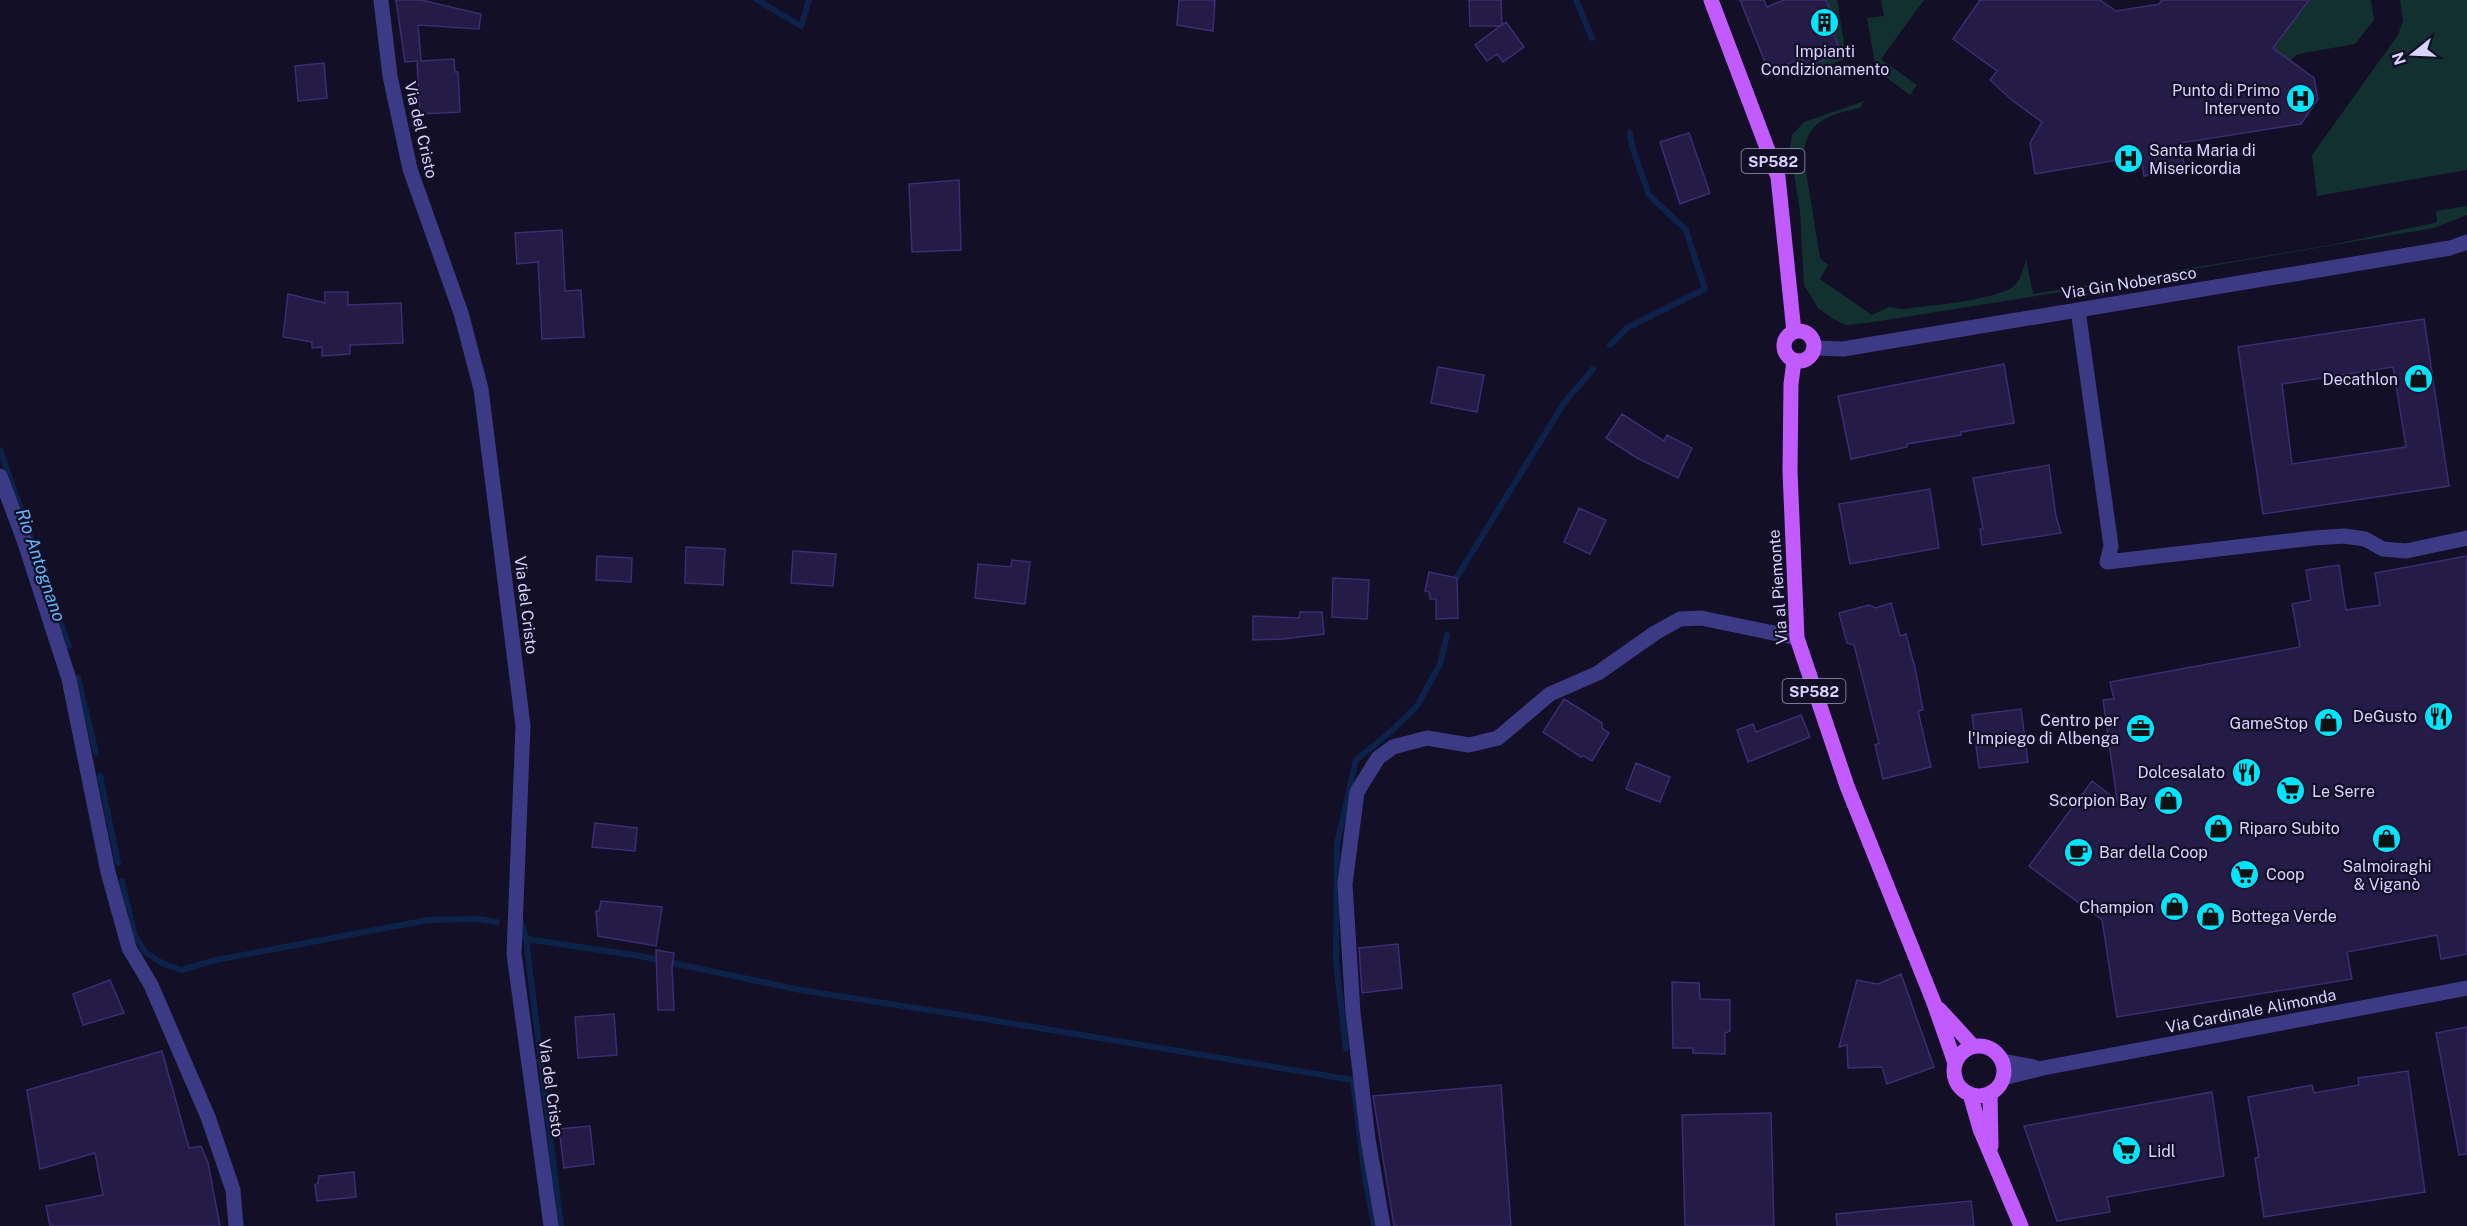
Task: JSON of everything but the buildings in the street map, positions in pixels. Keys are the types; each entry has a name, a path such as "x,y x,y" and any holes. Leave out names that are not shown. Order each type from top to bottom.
{"main road":[{"name":"SP582","path":"1712,0 1778,177 1794,332"},
{"path":"1794,332 1804,332 1810,335 1815,348 1810,358 1804,361 1794,361 1789,358 1784,348 1786,338 1794,332"},
{"name":"Via al Piemonte","path":"1794,361 1791,384 1790,471 1797,638 1849,792 1934,1003 1955,1063 1954,1072 1957,1082 1970,1094 1980,1129 2021,1226"},
{"name":"Via al Piemonte","path":"1934,1003 1973,1046 1990,1048 2002,1061"},
{"path":"1955,1063 1961,1053 1973,1046"},
{"path":"1970,1094 1990,1093 1999,1086 2003,1078 2002,1061"},
{"name":"Via al Piemonte","path":"1990,1093 1991,1155"}],"street":[{"name":"Via del Cristo","path":"381,0 390,76 410,170 461,312 481,389 523,726 514,954 551,1226"},
{"name":"Via Gin Noberasco","path":"1815,348 1843,348 2450,248 2467,243"},
{"name":"Via Gin Noberasco","path":"2450,248 2467,249"},
{"path":"2078,309 2111,546 2107,562 2344,536 2365,539 2383,549 2406,551 2467,538"},
{"path":"0,476 24,540 69,679 108,872 129,948 151,985 208,1117 233,1190 236,1226"},
{"path":"1383,1226 1368,1139 1353,1013 1345,884 1357,792 1378,758 1393,747 1427,738 1469,745 1498,738 1550,694 1598,673 1655,633 1680,619 1701,618 1797,638"},
{"name":"Via Cardinale Alimonda","path":"2003,1078 2043,1068 2467,988"},
{"path":"2002,1061 2043,1068"}],"green space":[{"path":"1821,0 1837,0 1846,55 1843,60 1804,75 1801,68 1840,53"},
{"path":"1881,0 1924,0 1881,59 1917,85 1910,95 1876,70 1867,18 1884,16"},
{"path":"2309,0 2371,0 2374,20 2355,44 2298,54 2290,61 2273,48"},
{"path":"2400,0 2467,0 2467,170 2317,196 2312,155 2398,35 2403,20"},
{"path":"1864,101 1860,108 1828,117 1813,128 1805,146 1804,159 1820,258 1828,265 1820,279 1872,315 1889,307 1902,309 1995,295 2015,285 2026,259 2033,294 2331,245 2434,223 2437,222 2436,211 2467,206 2467,215 2434,228 2030,297 1846,325 1818,308 1804,285 1800,212 1790,148 1792,135 1804,122"}],"waterway":[{"path":"757,0 801,26 809,0"},
{"path":"1576,0 1592,38"},
{"path":"1610,345 1627,328 1705,289 1686,230 1649,195 1632,146 1630,133"},
{"path":"1452,585 1564,403 1593,369"},
{"name":"Rio Antognano","path":"0,450 69,646"},
{"path":"1346,1049 1336,961 1337,844 1356,760 1417,706 1440,664 1447,635"},
{"path":"78,678 96,753"},
{"path":"100,776 118,863"},
{"path":"122,881 134,934 145,952 162,963 181,970 216,960 428,920 478,919 497,922"},
{"path":"521,921 526,939 640,956 800,990 1353,1080 1364,1171 1374,1226"},
{"path":"526,939 561,1226"}],"place":[{"name":"Impianti Condizionamento","path":"1825,23"},
{"name":"Punto di Primo Intervento","path":"2301,99"},
{"name":"Santa Maria di Misericordia","path":"2128,159"},
{"name":"Decathlon","path":"2419,379"},
{"name":"DeGusto","path":"2438,716"},
{"name":"GameStop","path":"2329,723"},
{"name":"Centro per l'Impiego di Albenga","path":"2140,729"},
{"name":"Dolcesalato","path":"2246,772"},
{"name":"Le Serre","path":"2291,791"},
{"name":"Scorpion Bay","path":"2168,800"},
{"name":"Riparo Subito","path":"2218,828"},
{"name":"Salmoiraghi & Viganò","path":"2387,838"},
{"name":"Bar della Coop","path":"2078,852"},
{"name":"Coop","path":"2245,874"},
{"name":"Champion","path":"2175,907"},
{"name":"Bottega Verde","path":"2210,916"},
{"name":"Lidl","path":"2127,1151"}]}
